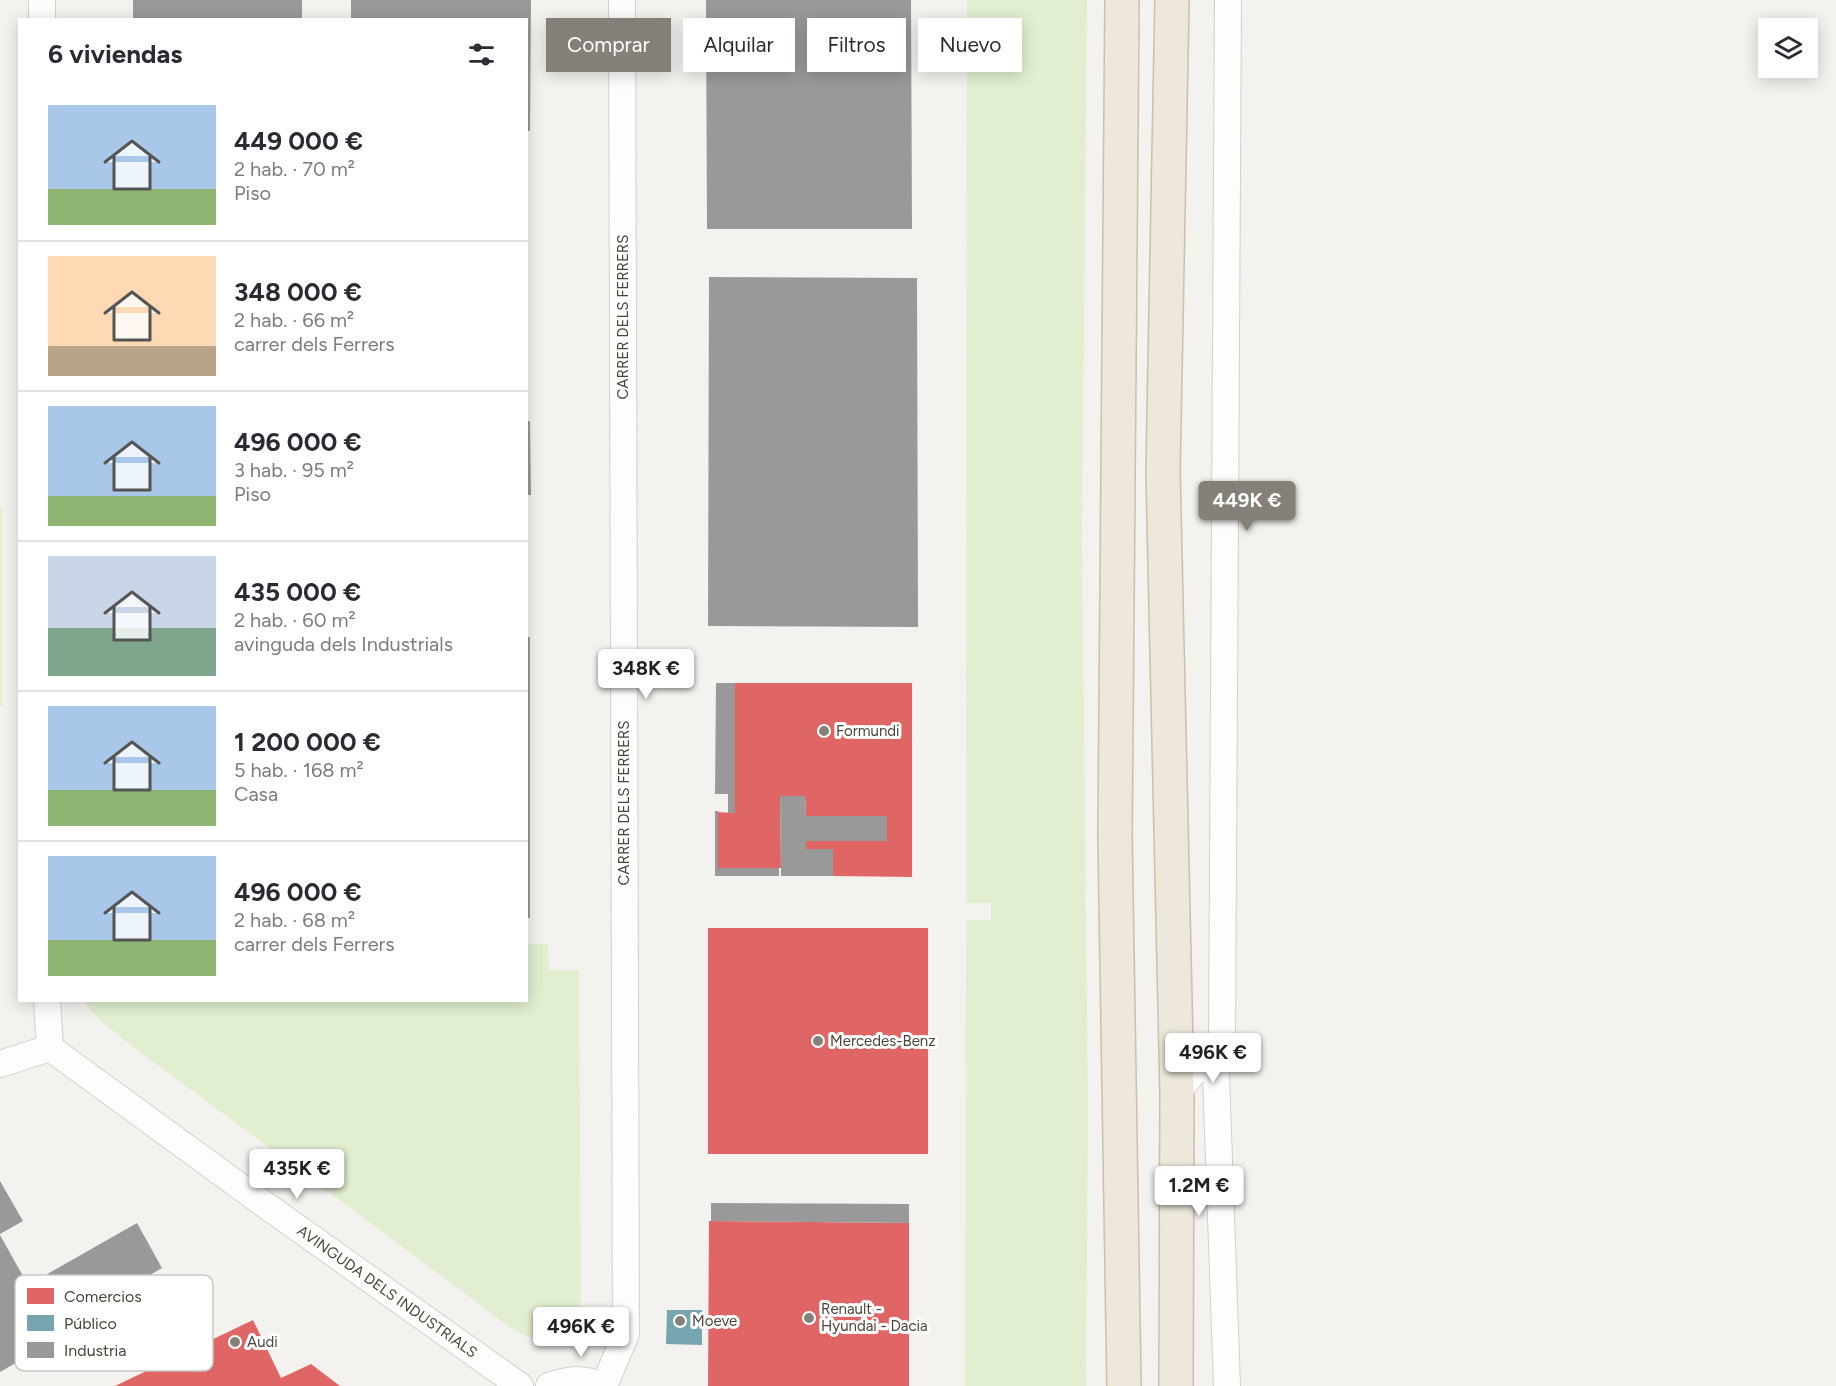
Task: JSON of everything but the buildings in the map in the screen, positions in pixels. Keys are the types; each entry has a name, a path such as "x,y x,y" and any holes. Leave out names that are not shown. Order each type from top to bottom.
{"highway":[{"path":"1122,0 1115,836 1124,1386"},
{"path":"1172,0 1163,471 1177,1093 1176,1386"}],"street":[{"path":"42,0 42,18"},
{"name":"CARRER DELS FERRERS","path":"604,1386 626,1334 622,0"},
{"path":"1177,1093 1222,1037 1228,0"},
{"path":"0,1064 50,1048 47,1002"},
{"path":"1215,1047 1227,1386"},
{"name":"AVINGUDA DELS INDUSTRIALS","path":"50,1048 520,1386"},
{"path":"549,1386 567,1380 586,1380 604,1386"}],"green space":[{"path":"967,0 1087,0 1082,539 1088,1107 1086,1386 965,1386 966,920 991,920 991,903 966,903 967,72 1022,72 1022,18 967,18"},
{"path":"0,507 2,507 2,706 0,706"},
{"path":"528,944 548,944 549,970 579,970 581,1308 577,1316 561,1333 546,1338 529,1337 515,1330 131,1045 89,1008 86,1002 528,1002"}],"place":[{"name":"Formundi","path":"824,731"},
{"name":"Mercedes-Benz","path":"818,1041"},
{"name":"Renault - Hyundai - Dacia","path":"809,1318"},
{"name":"Moeve","path":"680,1321"},
{"name":"Audi","path":"235,1342"}]}
